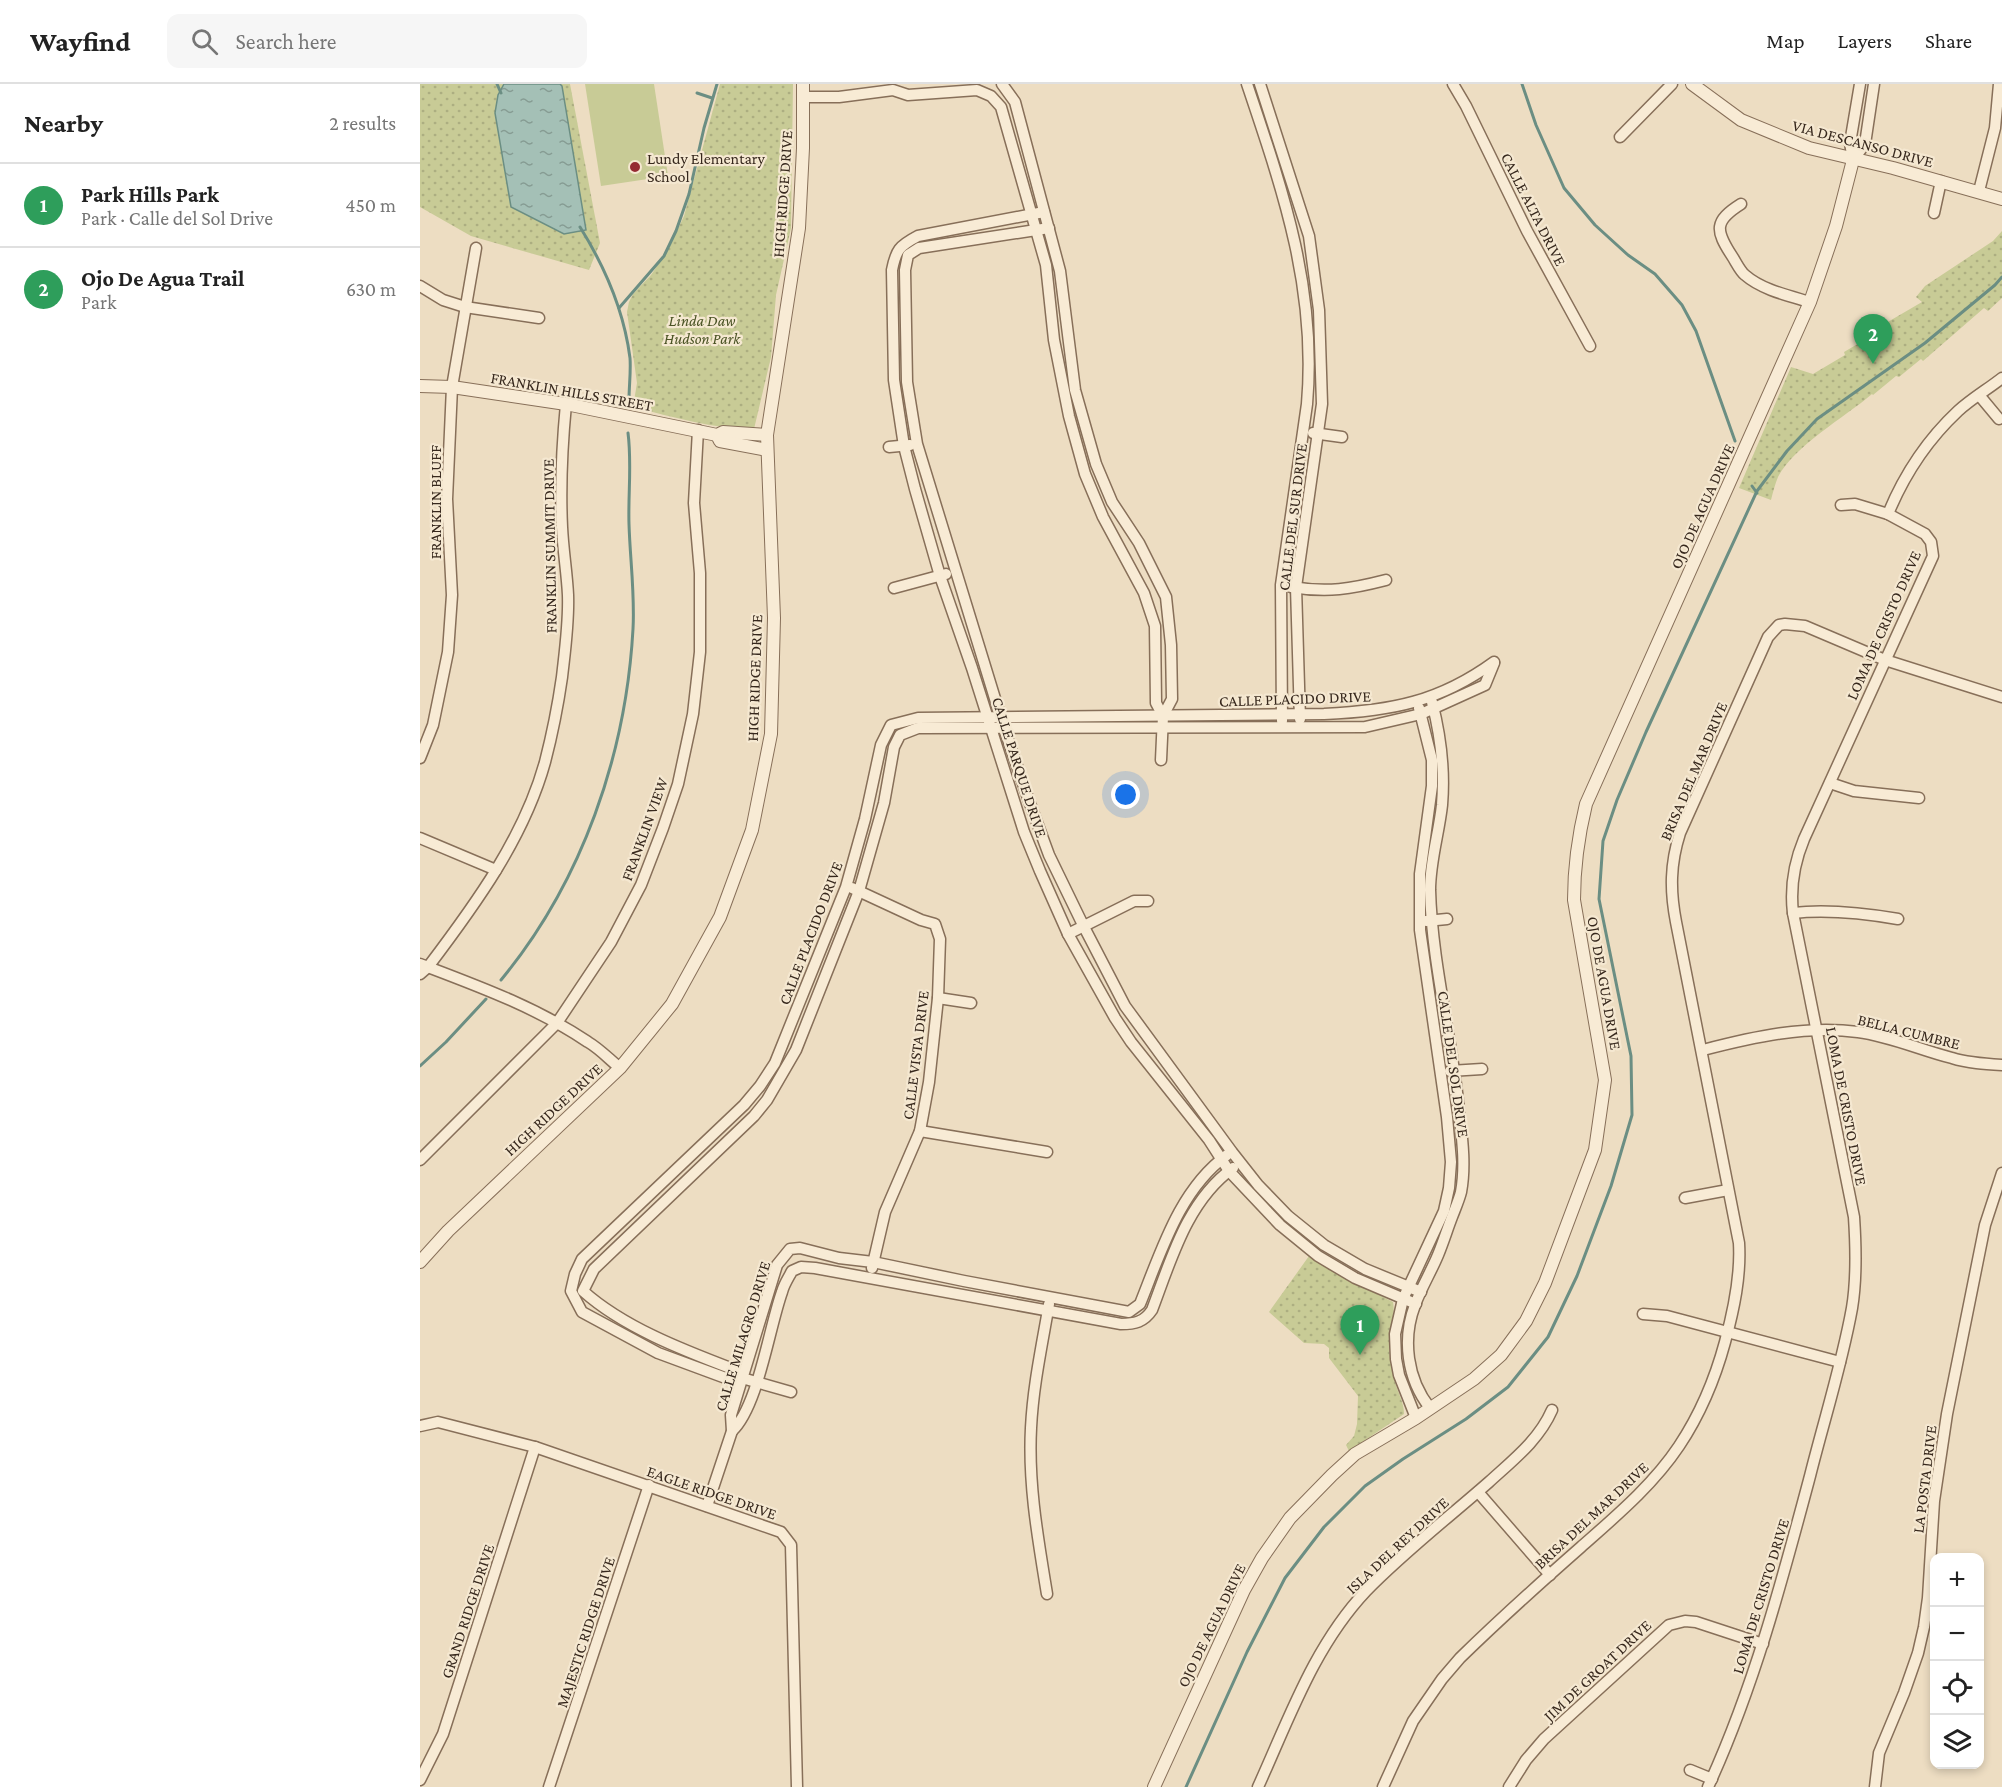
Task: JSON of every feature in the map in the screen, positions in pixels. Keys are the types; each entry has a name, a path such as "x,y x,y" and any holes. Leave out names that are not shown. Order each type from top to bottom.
{"street":[{"path":"991,96 1001,84 1015,102 1060,271 1069,416 1084,474 1103,517 1144,593 1155,626 1156,703 1163,716"},
{"name":"CALLE DEL SUR DRIVE","path":"1247,84 1279,179 1296,242 1308,311 1309,382 1281,585 1282,728"},
{"name":"CALLE DEL SUR DRIVE","path":"1260,84 1310,236 1319,310 1322,404 1296,587 1300,728"},
{"name":"CALLE ALTA DRIVE","path":"1453,84 1527,231 1590,346"},
{"path":"1620,136 1672,84"},
{"name":"VIA DESCANSO DRIVE","path":"1692,84 1741,120 1770,134 1809,148 1893,168 2002,199"},
{"path":"1853,160 1850,143 1860,84"},
{"name":"OJO DE AGUA DRIVE","path":"1154,1787 1244,1590 1281,1531 1310,1496 1355,1454 1416,1418 1474,1379 1502,1355 1526,1321 1545,1283 1595,1150 1605,1080 1574,900 1574,870 1584,813 1810,302 1836,226 1853,160 1865,144 1874,84"},
{"path":"1979,191 1995,128 1999,84"},
{"path":"803,90 839,97 893,87 977,90 991,96 1001,107 1046,265 1054,340 1069,390 1112,502 1141,547 1166,597 1173,699 1163,716 1161,759"},
{"name":"HIGH RIDGE DRIVE","path":"420,1262 448,1231 620,1068 672,1004 720,918 752,830 771,734 774,618 767,435 799,228 803,90"},
{"path":"1011,141 1024,137"},
{"path":"1279,179 1291,176"},
{"path":"1934,213 1941,181"},
{"path":"1742,204 1726,213 1720,224 1724,243 1735,261 1745,275 1761,285 1810,302"},
{"path":"1044,212 918,236 902,244 903,253 919,248 1048,228"},
{"name":"FRANKLIN BLUFF","path":"420,758 433,725 448,652 452,595 447,499 452,387 476,248"},
{"name":"CALLE PARQUE DRIVE","path":"1416,1304 1355,1278 1334,1266 1280,1226 1229,1171 1209,1140 1142,1056 1115,1018 1068,934 1024,832 940,576 904,446 894,369 892,270 895,255 903,253 907,382 917,444 1003,723 1049,855 1083,925 1125,1006 1232,1152 1288,1216 1339,1255 1365,1269 1420,1292"},
{"path":"420,286 443,300 465,307 539,318"},
{"path":"1308,311 1319,310"},
{"path":"1888,514 1898,491 1929,442 1959,410 2002,378"},
{"name":"FRANKLIN HILLS STREET","path":"420,386 452,387 566,405 717,435 723,432 767,435"},
{"path":"1979,395 1999,419"},
{"name":"FRANKLIN SUMMIT DRIVE","path":"423,968 468,915 496,870 523,820 544,763 559,697 566,646 568,596 560,472 566,405"},
{"name":"FRANKLIN VIEW","path":"420,1160 557,1023 611,942 636,895 663,828 678,784 693,714 700,652 700,573 694,503 698,430"},
{"path":"1304,431 1342,437"},
{"name":"FRANKLIN HILLS STREET","path":"717,435 720,441 767,450"},
{"path":"889,447 917,444"},
{"name":"LOMA DE CRISTO DRIVE","path":"1710,1783 1749,1686 1778,1597 1840,1362 1855,1284 1854,1217 1793,913 1794,866 1933,555 1932,542 1925,534 1888,514 1855,504 1841,505"},
{"path":"1125,556 1141,547"},
{"path":"894,588 955,571"},
{"path":"1281,585 1309,590 1350,589 1386,580"},
{"name":"BRISA DEL MAR DRIVE","path":"1383,1787 1413,1721 1442,1679 1466,1652 1640,1492 1679,1446 1703,1404 1720,1360 1734,1308 1740,1253 1738,1231 1728,1190 1703,1050 1672,902 1671,882 1674,853 1680,833 1768,637 1779,625 1797,624 1885,660"},
{"path":"1885,660 2002,697"},
{"name":"CALLE PLACIDO DRIVE","path":"571,1291 582,1259 744,1105 775,1063 846,887 865,819 880,745 891,725 918,718 1003,723 1069,722 1163,716 1373,712 1418,702 1470,680 1494,662 1485,685 1421,714 1365,727 1162,728 1069,722"},
{"path":"972,668 985,664"},
{"name":"CALLE DEL SOL DRIVE","path":"1416,1418 1403,1388 1396,1359 1395,1334 1403,1299 1444,1211 1451,1162 1420,921 1420,874 1433,830 1444,769 1440,733 1430,697"},
{"name":"CALLE DEL SOL DRIVE","path":"1418,702 1432,760 1433,830 1430,890 1435,946 1455,1071 1464,1170 1461,1194 1420,1292 1408,1341 1410,1362 1418,1390 1430,1408"},
{"name":"CALLE PLACIDO DRIVE","path":"583,1291 594,1269 754,1116 782,1077 796,1050 858,891 884,803 894,747 900,735 918,728 989,723"},
{"path":"891,725 900,735"},
{"path":"1830,783 1854,791 1918,798"},
{"path":"1024,832 1039,827"},
{"path":"420,838 496,870"},
{"name":"CALLE VISTA DRIVE","path":"846,887 935,924 940,939 938,999 929,1082 920,1131 885,1212 870,1278"},
{"path":"1068,934 1134,901 1148,902"},
{"path":"1793,913 1867,913 1898,919"},
{"path":"1420,921 1447,920"},
{"path":"423,968 504,996 590,1043 620,1068"},
{"path":"938,999 971,1003"},
{"path":"799,1005 811,1011"},
{"name":"BELLA CUMBRE","path":"1703,1050 1758,1038 1817,1030 1859,1032 1892,1039 1954,1059 2002,1065"},
{"path":"1142,1056 1155,1047"},
{"path":"1441,1073 1482,1069"},
{"path":"744,1105 754,1116"},
{"path":"920,1131 1047,1152"},
{"path":"1232,1152 1221,1159 1193,1189 1170,1229 1140,1304 1132,1311 1139,1323 1152,1310 1182,1234 1201,1200 1240,1162"},
{"name":"LA POSTA DRIVE","path":"1875,1787 1879,1753 1904,1693 1924,1627 1934,1501 1947,1414 1985,1225 2002,1173"},
{"path":"661,1182 674,1193"},
{"path":"1684,1198 1728,1190"},
{"path":"1280,1226 1288,1216"},
{"path":"1170,1229 1182,1234"},
{"path":"1430,1242 1441,1246"},
{"name":"CALLE MILAGRO DRIVE","path":"707,1506 732,1431 731,1414 777,1265 790,1249 800,1248 839,1258 873,1262 1122,1312 1132,1311"},
{"path":"785,1254 797,1269"},
{"path":"1334,1266 1339,1255"},
{"name":"CALLE MILAGRO DRIVE","path":"732,1431 741,1422 756,1382 782,1290 792,1270 815,1268 1121,1324 1139,1323"},
{"path":"961,1294 964,1281"},
{"path":"742,1378 733,1369 664,1340 596,1303 583,1291 571,1291 582,1312 658,1353 731,1380 742,1378 791,1392"},
{"path":"1047,1594 1035,1518 1030,1466 1034,1391 1050,1298"},
{"path":"1643,1314 1667,1317 1840,1362"},
{"path":"658,1353 664,1340"},
{"name":"ISLA DEL REY DRIVE","path":"1258,1787 1310,1671 1340,1623 1376,1581 1478,1492 1537,1436 1552,1410"},
{"name":"EAGLE RIDGE DRIVE","path":"420,1426 438,1422 535,1447 781,1532 791,1545 797,1787"},
{"name":"GRAND RIDGE DRIVE","path":"420,1780 443,1734 535,1447"},
{"name":"MAJESTIC RIDGE DRIVE","path":"549,1787 649,1485"},
{"path":"1478,1492 1550,1575"},
{"name":"JIM DE GROAT DRIVE","path":"1509,1787 1526,1760 1544,1739 1669,1625 1684,1621 1696,1622 1763,1644"},
{"path":"1690,1770 1710,1783"}],"green space":[{"path":"420,84 570,84 600,243 589,270 471,236 420,207"},
{"path":"585,84 654,84 668,176 601,186"},
{"name":"Linda Daw Hudson Park","path":"720,84 793,84 791,228 776,295 771,357 754,429 708,425 633,407 637,383 627,312 629,302 668,250 684,216"},
{"path":"2002,231 2002,298 1988,311 1984,308 1923,361 1921,359 1899,377 1896,376 1808,443 1786,465 1778,477 1771,500 1739,488 1791,367 1813,374 1845,355 1844,352 1890,325 1886,323 1922,302 1916,297 1925,286 1993,241"},
{"path":"1309,1256 1332,1271 1393,1302 1390,1335 1391,1365 1404,1414 1349,1451 1346,1445 1354,1436 1357,1424 1358,1396 1329,1358 1329,1348 1324,1344 1304,1343 1269,1312"}],"water":[{"path":"504,84 560,84 562,86 586,230 564,234 511,207 495,113 498,95"}],"waterway":[{"path":"497,84 501,93"},
{"path":"619,308 664,256 676,231 689,194 717,84"},
{"path":"1522,84 1536,125 1564,188 1595,225 1628,255 1655,274 1682,305 1696,331 1735,441"},
{"path":"697,93 712,98"},
{"path":"580,227 598,258 623,323 630,358 629,400"},
{"path":"1186,1787 1247,1652 1285,1578 1324,1527 1365,1486 1466,1419 1508,1387 1548,1337 1577,1276 1611,1186 1632,1115 1631,1056 1599,899 1603,841 1617,800 1646,732 1757,491 1787,451 1817,419 1925,343 2002,277"},
{"path":"501,980 530,942 555,902 577,859 610,770 621,723 629,676 633,629 628,433"},
{"path":"1752,486 1757,493"},
{"path":"420,1066 486,999"}],"place":[{"name":"Lundy Elementary School","path":"635,167"},
{"name":"Ojo De Agua Trail","path":"1873,364"},
{"name":"Park Hills Park","path":"1360,1355"}]}
